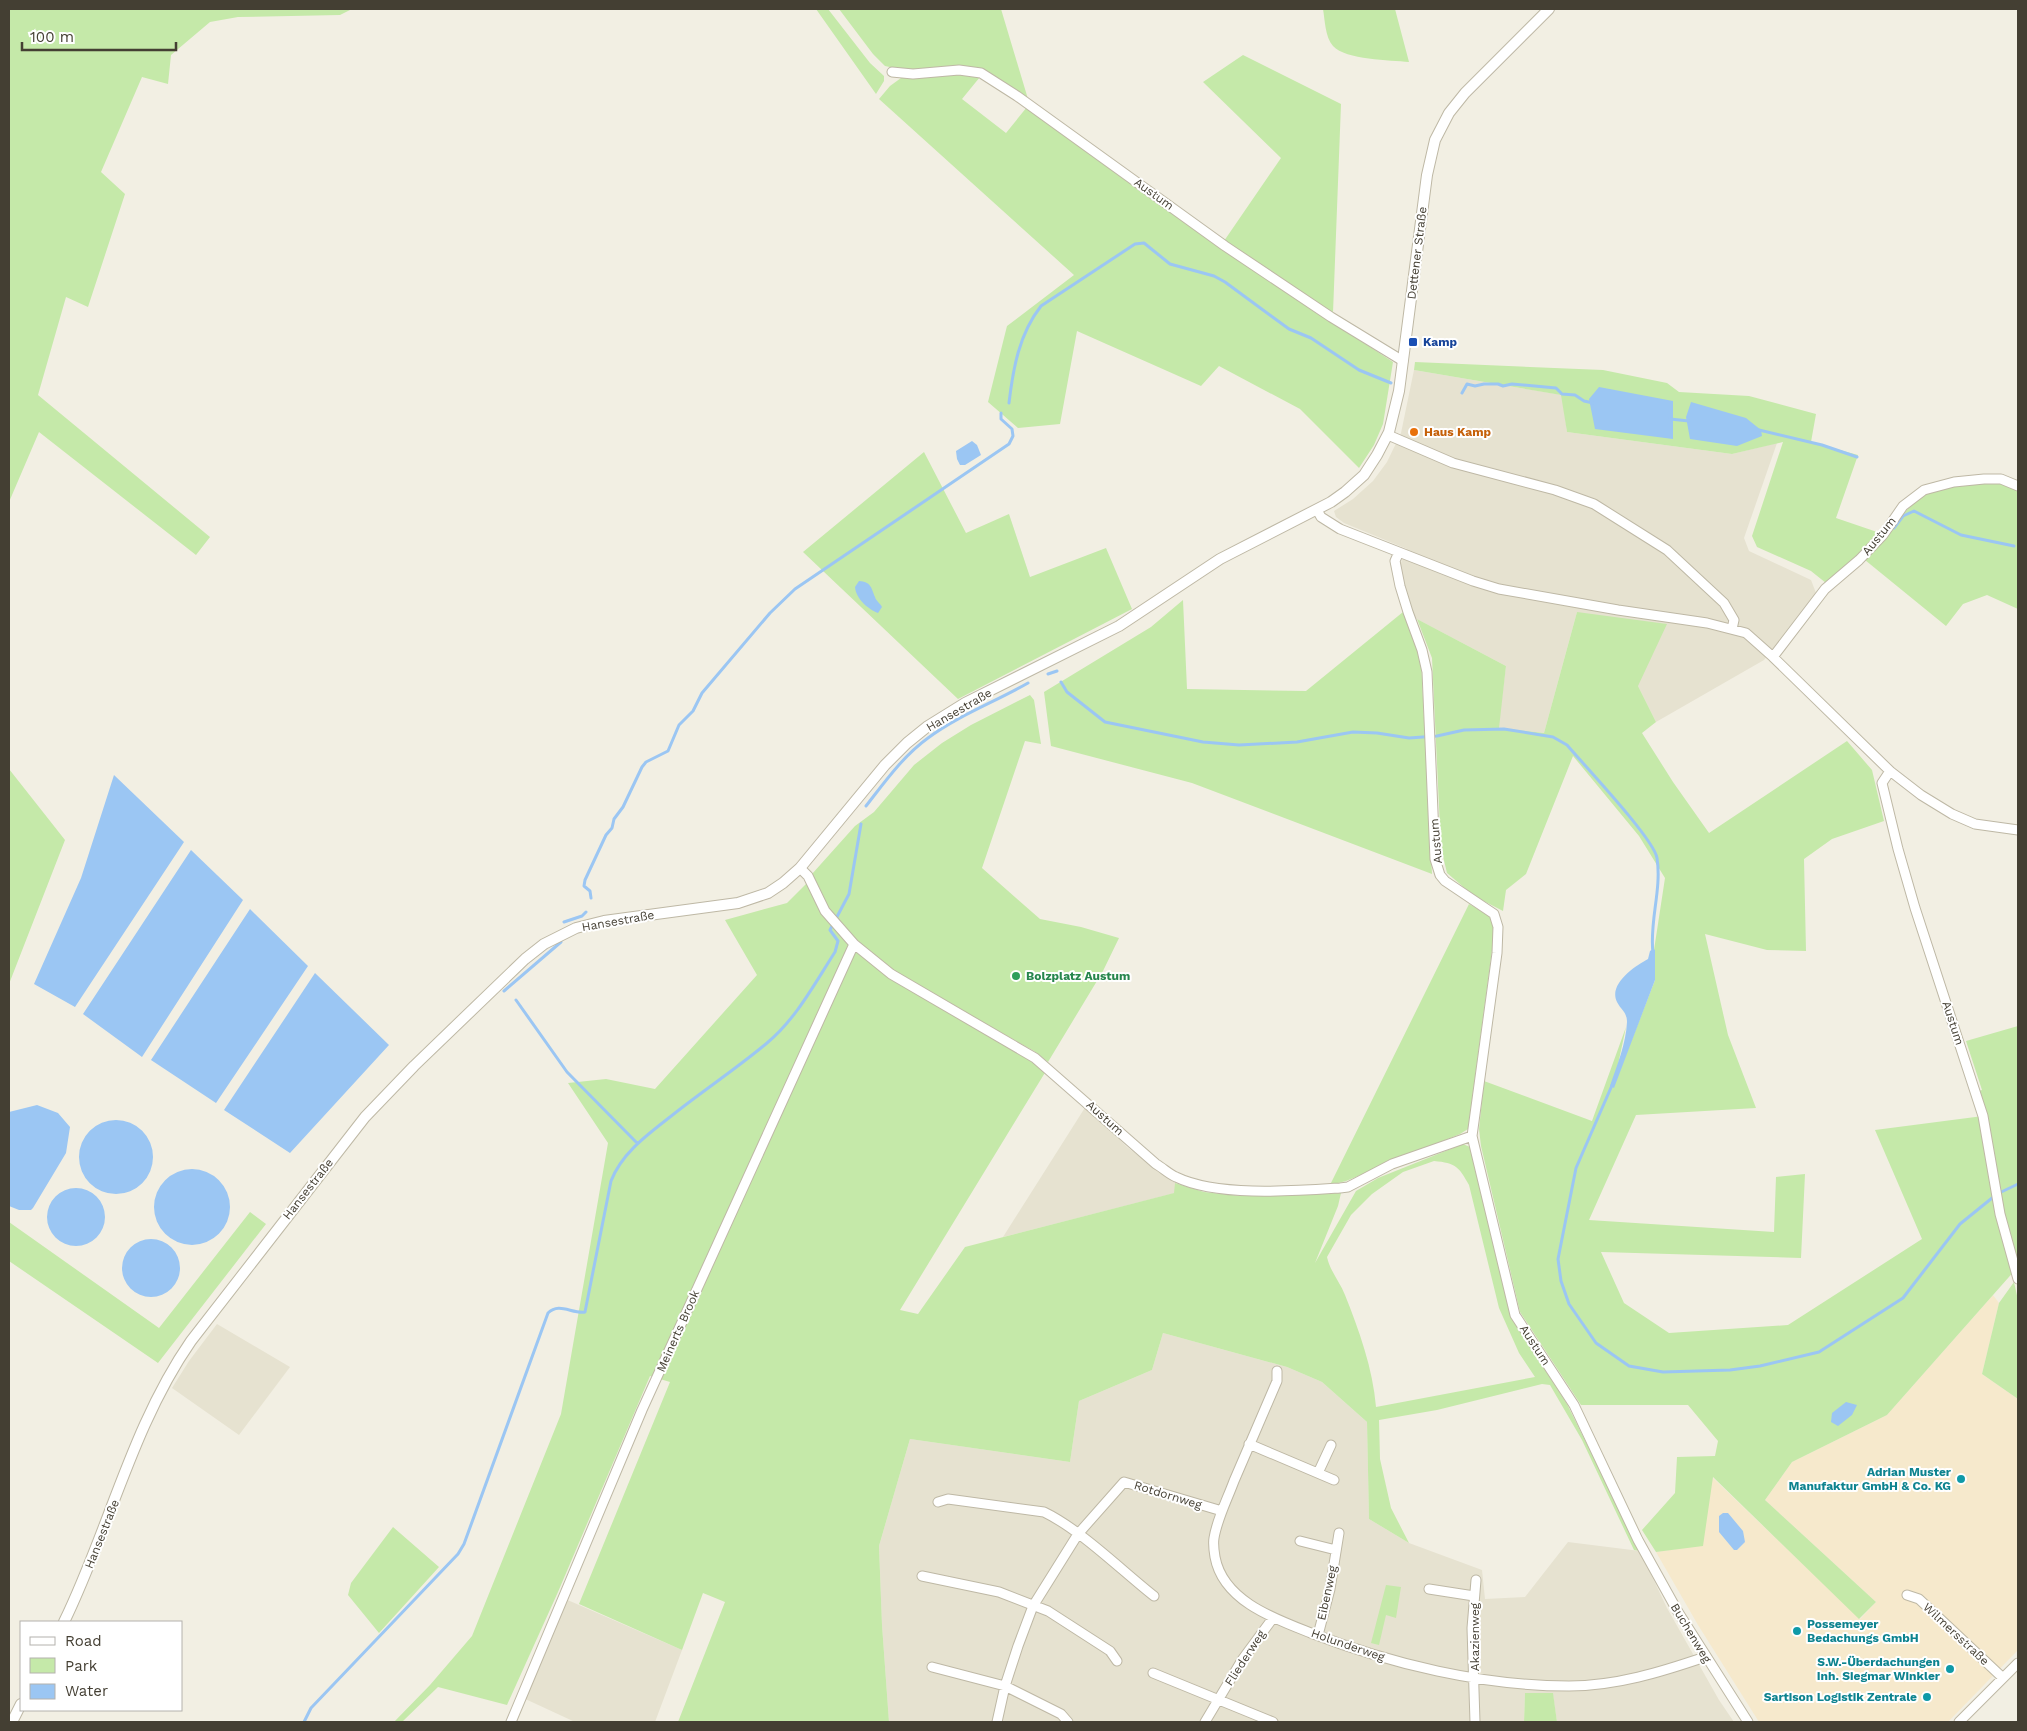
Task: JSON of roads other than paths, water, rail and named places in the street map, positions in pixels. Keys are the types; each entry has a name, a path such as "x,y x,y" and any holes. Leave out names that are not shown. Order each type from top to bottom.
{"street":[{"name":"Dettener Straße","path":"1317,510 1345,492 1364,476 1388,435 1394,414 1403,361 1427,175 1436,140 1449,113 1465,93 1549,9"},
{"name":"Austum","path":"892,72 913,74 959,70 981,73 1017,96 1225,246 1331,317 1403,361"},
{"path":"1388,435 1453,463 1555,490 1594,504 1667,550 1724,603 1734,620 1732,629"},
{"name":"Austum","path":"1773,656 1825,589 1859,560 1883,536 1903,506 1924,490 1954,482 1984,479 2002,479 2018,486"},
{"path":"1317,510 1331,524 1399,552 1499,589 1746,633 1773,656 1890,771 1921,795 1967,821 1996,828 2018,830"},
{"name":"Hansestraße","path":"64,1621 87,1572 154,1403 176,1362 214,1309 340,1149 387,1094 525,959 544,944 576,928 604,921 725,905 755,898 784,883 800,868 885,765 907,743 928,726 966,704 1119,626 1220,559 1317,510"},
{"name":"Austum","path":"1399,552 1395,561 1400,586 1422,650 1427,672 1435,859 1440,875 1445,881 1494,914 1498,927 1497,953 1472,1136 1515,1315 1574,1404 1638,1540"},
{"name":"Austum","path":"1890,771 1882,783 1898,849 1983,1116 2000,1214 2018,1279"},
{"name":"Austum","path":"800,868 808,876 824,911 854,944 898,978 1035,1058 1156,1164 1176,1177 1199,1184 1251,1190 1348,1187 1392,1164 1472,1136"},
{"name":"Meinerts Brook","path":"511,1722 642,1410 854,944"},
{"name":"Holunderweg","path":"1277,1371 1277,1381 1222,1511 1213,1540 1215,1558 1220,1572 1237,1594 1272,1618 1366,1653 1422,1668 1475,1678 1547,1685 1597,1685 1658,1673 1705,1657"},
{"path":"1249,1444 1334,1480"},
{"path":"1318,1473 1331,1444"},
{"name":"Rotdornweg","path":"997,1722 1005,1686 1033,1606 1078,1534 1124,1482 1222,1511"},
{"path":"938,1502 948,1499 1044,1512 1055,1517 1078,1534 1154,1596"},
{"name":"Eibenweg","path":"1318,1635 1330,1589 1339,1533"},
{"name":"Buchenweg","path":"1638,1540 1705,1657 1748,1722"},
{"name":"Eibenweg","path":"1300,1541 1336,1550"},
{"path":"922,1576 999,1592 1048,1611 1110,1651 1116,1661"},
{"name":"Akazienweg","path":"1475,1722 1472,1628 1476,1580"},
{"name":"Akazienweg","path":"1429,1589 1474,1596"},
{"name":"Wilmersstraße","path":"1907,1595 1919,1599 2003,1678"},
{"name":"Fliederweg","path":"1205,1722 1242,1660 1272,1618"},
{"path":"1959,1722 2018,1662"},
{"path":"932,1666 1005,1686 1061,1714 1068,1722"},
{"name":"Fliederweg","path":"1153,1673 1273,1722"},
{"path":"12,1722 20,1706"}],"water":[{"path":"1599,387 1673,401 1673,439 1595,429 1589,399"},
{"path":"1691,402 1746,418 1761,430 1762,436 1737,446 1690,439 1686,417"},
{"path":"972,441 977,445 981,455 965,465 960,465 956,451"},
{"path":"859,581 868,584 871,588 882,607 878,613 870,609 858,596 855,587"},
{"path":"114,775 184,842 75,1007 34,984 81,878"},
{"path":"191,850 243,900 142,1057 83,1014"},
{"path":"250,909 308,966 216,1103 151,1060"},
{"path":"1655,950 1655,980 1614,1088 1610,1086 1623,1046 1627,1022 1625,1013 1617,1002 1616,989 1624,976 1648,959 1650,951"},
{"path":"315,973 389,1045 290,1153 224,1110"},
{"path":"37,1105 58,1113 70,1127 66,1153 33,1208 31,1210 19,1210 9,1206 9,1112"},
{"path":"116,1120 130,1123 142,1131 150,1143 153,1157 150,1171 142,1183 130,1191 116,1194 102,1191 90,1183 82,1171 79,1157 82,1143 90,1131 102,1123"},
{"path":"192,1169 206,1172 219,1180 227,1193 230,1207 227,1221 219,1234 206,1242 192,1245 178,1242 165,1234 157,1221 154,1207 157,1193 165,1180 178,1172"},
{"path":"76,1188 92,1193 100,1201 105,1217 100,1233 92,1241 76,1246 60,1241 52,1233 47,1217 52,1201 60,1193"},
{"path":"145,1239 157,1239 172,1247 180,1262 180,1274 172,1289 157,1297 145,1297 130,1289 122,1274 122,1262 130,1247"},
{"path":"1846,1402 1857,1405 1852,1415 1838,1426 1831,1422 1832,1413"},
{"path":"1723,1513 1728,1513 1743,1531 1745,1542 1737,1550 1734,1550 1719,1532 1719,1516"}],"waterway":[{"path":"1009,403 1018,352 1027,328 1041,306 1135,244 1144,243 1170,264 1214,276 1225,282 1289,329 1311,338 1359,370 1391,383"},
{"path":"1462,393 1467,384 1475,386 1484,384 1503,386 1512,384 1556,388 1562,394 1575,395 1584,401 1593,403"},
{"path":"591,898 590,891 584,886 585,880 606,835 612,828 614,819 623,807 642,767 646,762 668,751 679,725 693,711 702,693 770,613 795,589 1009,444 1013,436 1012,429 1001,419 1001,413"},
{"path":"1670,419 1689,421"},
{"path":"1759,430 1822,445 1857,457"},
{"path":"1894,528 1903,516 1914,511 1961,535 2014,546"},
{"path":"1048,674 1057,671"},
{"path":"1061,682 1067,692 1105,722 1203,742 1239,745 1297,742 1353,732 1377,733 1409,738 1437,736 1464,730 1504,729 1553,737 1567,745 1632,819 1653,849 1657,858 1658,870 1652,941 1653,953"},
{"path":"866,806 902,761 928,738 952,722 1028,683"},
{"path":"304,1722 311,1708 458,1554 464,1544 548,1313 557,1308 585,1312 611,1181 628,1153 682,1108 767,1043 796,1012 835,952 838,941 830,930 849,894 861,824"},
{"path":"564,922 582,916 586,912"},
{"path":"504,991 561,942"},
{"path":"516,1000 567,1072 637,1143"},
{"path":"1613,1083 1576,1168 1558,1259 1561,1281 1569,1304 1596,1343 1629,1366 1663,1372 1730,1370 1760,1366 1819,1352 1903,1298 1960,1224 1997,1194 2018,1184"}],"place":[{"name":"Kamp","path":"1413,342"},
{"name":"Haus Kamp","path":"1414,432"},
{"name":"Bolzplatz Austum","path":"1016,976"},
{"name":"Adrian Muster Manufaktur GmbH & Co. KG","path":"1961,1479"},
{"name":"Possemeyer Bedachungs GmbH","path":"1797,1631"},
{"name":"S.W.-Überdachungen Inh. Siegmar Winkler","path":"1950,1669"},
{"name":"Sartison Logistik Zentrale","path":"1927,1697"}]}
